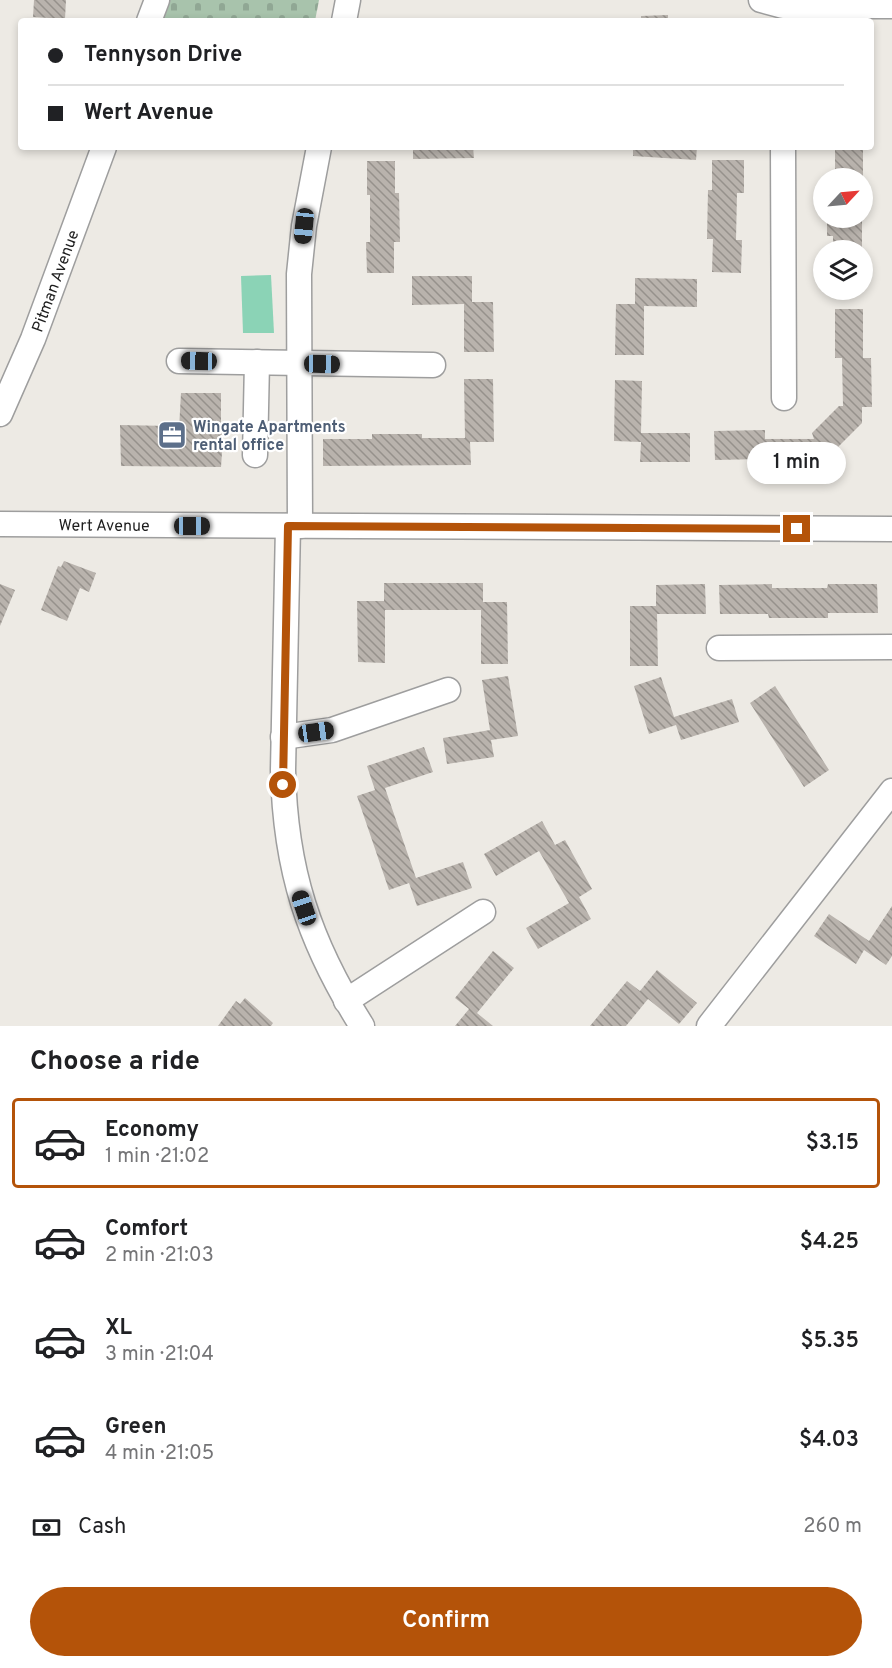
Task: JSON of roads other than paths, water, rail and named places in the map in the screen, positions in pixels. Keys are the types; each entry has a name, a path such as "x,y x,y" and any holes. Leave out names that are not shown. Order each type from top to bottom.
{"street":[{"path":"150,18 157,0"},
{"path":"345,18 348,0"},
{"path":"776,9 892,6"},
{"name":"Pitman Avenue","path":"0,414 33,339 103,150"},
{"path":"318,150 304,226 300,262 300,364 284,737 284,801 289,847 299,891 316,942 346,1001 362,1026"},
{"path":"783,150 784,398"},
{"path":"179,361 433,365"},
{"path":"255,455 257,362"},
{"name":"Wert Avenue","path":"0,524 892,529"},
{"path":"718,648 892,647"},
{"path":"284,737 332,730 448,690"},
{"path":"709,1026 892,791"},
{"path":"346,1001 483,912"}],"place":[{"name":"Wingate Apartments rental office","path":"172,435"}]}
